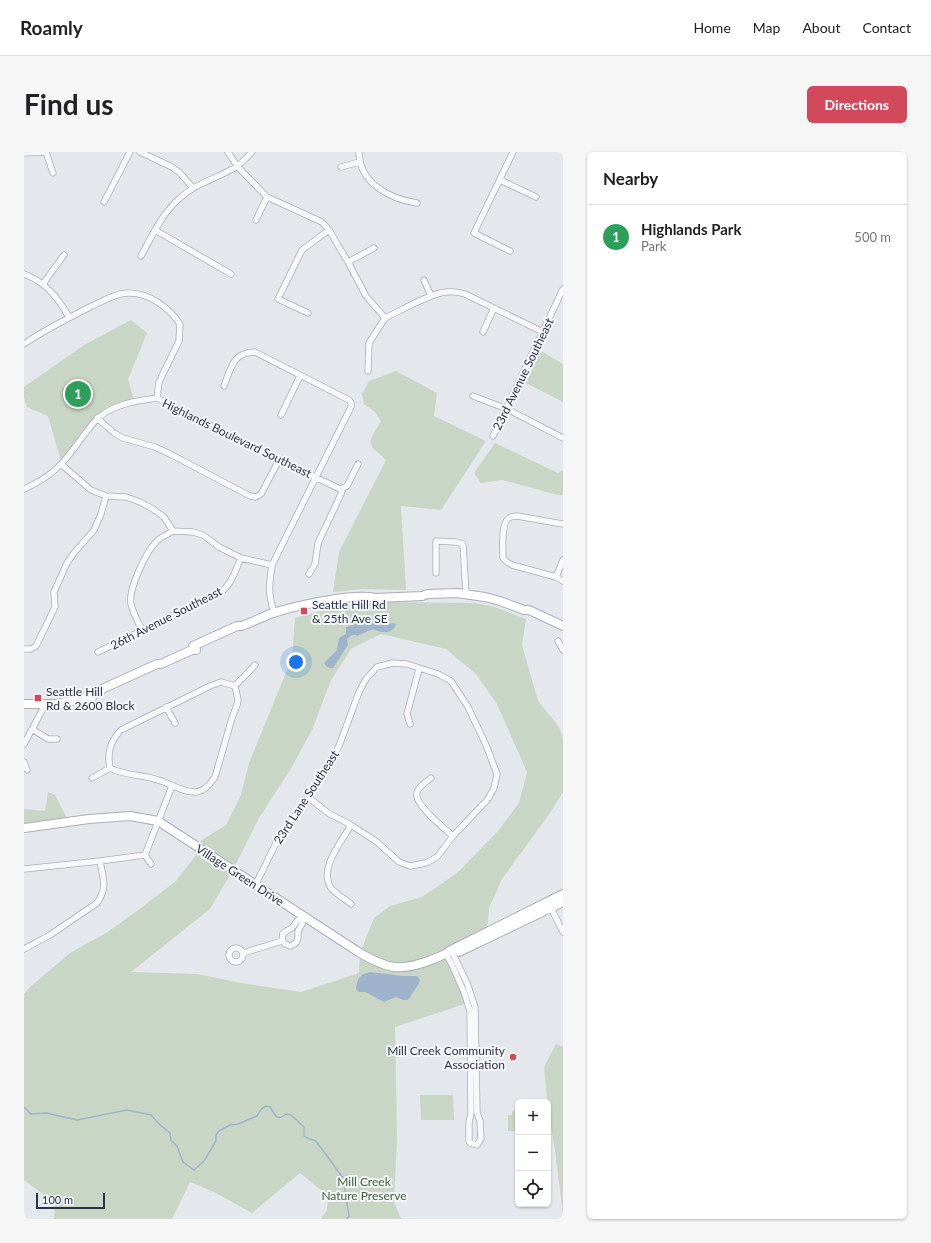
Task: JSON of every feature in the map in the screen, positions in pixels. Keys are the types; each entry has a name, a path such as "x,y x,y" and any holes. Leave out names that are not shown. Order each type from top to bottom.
{"street":[{"path":"24,153 47,152 53,173"},
{"path":"104,202 130,152"},
{"path":"140,152 172,167 180,173 193,188"},
{"path":"228,152 237,166 267,197 317,219 328,230 348,262 366,296 385,318"},
{"path":"141,256 155,230 170,208 180,197 193,188 237,166 252,152"},
{"path":"359,152 359,162 367,178 375,187 404,201 417,203"},
{"path":"510,251 474,233 513,152"},
{"path":"341,167 359,162"},
{"path":"500,180 536,197"},
{"path":"256,220 267,197"},
{"path":"155,230 231,274"},
{"path":"308,313 278,299 302,250 328,230"},
{"path":"348,262 374,248"},
{"path":"43,284 64,255"},
{"path":"24,274 43,284 54,294 69,317"},
{"path":"424,280 431,296"},
{"name":"23rd Avenue Southeast","path":"493,436 563,289"},
{"path":"368,371 369,344 385,318 431,296 446,292 456,291 465,294 543,332"},
{"path":"24,344 50,327 115,296 128,293 147,297 162,305 172,313 180,324 179,342 160,382 156,398"},
{"path":"483,332 494,308"},
{"path":"224,386 237,358 244,354 256,352 349,400 351,403 351,407 272,565 269,582 269,597 274,613"},
{"path":"281,415 300,376"},
{"path":"473,396 506,409 563,438"},
{"name":"Highlands Boulevard Southeast","path":"24,489 41,482 62,465 97,418 114,408 134,401 156,398 341,490"},
{"path":"97,418 114,433 123,438 155,447 250,496 256,497 261,494 279,460"},
{"path":"309,574 315,564 318,543 341,490 346,486 358,464"},
{"path":"62,465 91,490 106,496 126,497 153,509 164,517 173,531"},
{"path":"24,649 31,649 36,646 55,607 54,592 67,563 94,530 101,514 106,496"},
{"path":"563,524 517,516 507,519 504,525 503,558 512,565 556,577 563,581"},
{"path":"142,630 130,603 132,592 149,550 157,541 173,531 203,534 219,547 240,558 272,565"},
{"path":"436,573 436,541 456,542 463,544 466,594"},
{"name":"26th Avenue Southeast","path":"98,652 220,593 232,582 240,558"},
{"path":"556,577 563,560"},
{"path":"24,704 45,705 74,701 88,697 91,694 157,664 161,664 192,650 196,650 239,630 241,626 274,613 317,603 354,597 415,597 428,594 466,594 500,601 524,610 529,610 563,626"},
{"path":"524,610 527,614 563,630"},
{"path":"558,641 563,650"},
{"name":"23rd Lane Southeast","path":"256,884 277,840 326,771 339,746 359,692 366,679 377,667 393,663 407,664 419,669"},
{"path":"235,686 255,665"},
{"path":"308,797 328,813 351,825 377,842 399,862 410,866 426,863 437,857 453,836 488,799 494,788 497,774 486,745 468,707 451,681 438,674 419,669 407,714 410,724"},
{"path":"110,768 108,756 116,735 128,726 210,686 221,682 235,686"},
{"path":"92,778 110,768 126,774 142,775 172,786 196,792 203,790 210,785 215,777 237,705 238,700 235,686"},
{"path":"24,744 45,705"},
{"path":"166,707 175,723"},
{"path":"32,730 48,739 57,739"},
{"path":"24,762 27,770"},
{"path":"431,778 422,785 417,792 418,800 423,808 453,836"},
{"path":"145,855 172,786"},
{"name":"Village Green Drive","path":"24,828 89,819 130,816 158,821 360,953 380,964 396,967 415,966 450,953 563,902"},
{"path":"351,825 329,861 326,872 331,888 351,904"},
{"path":"24,869 145,855"},
{"path":"145,855 151,864"},
{"path":"24,949 50,935 97,903 104,888 100,861"},
{"name":"Village Green Drive","path":"450,953 563,894"},
{"path":"551,908 563,932"},
{"path":"304,916 298,931 296,943 290,946 284,944 281,938 283,933 292,928 297,920 304,916"},
{"path":"243,953 282,941"},
{"path":"450,953 467,983 475,1007 477,1107 480,1121 481,1140 477,1145 469,1141 469,1122 471,1113 470,1011 464,992 452,965 450,953"}],"green space":[{"path":"131,320 147,333 128,379 134,401 97,418 62,465 48,416 27,407 24,398 24,387 84,345"},
{"path":"541,351 563,364 563,402 526,383"},
{"path":"396,371 437,393 434,416 486,441 441,510 401,506 406,590 362,589 333,592 339,552 386,460 371,445 371,438 381,421 375,412 364,404 362,394 369,381"},
{"path":"495,443 558,473 563,470 563,495 502,480 481,483 474,473"},
{"name":"Mill Creek Nature Preserve","path":"384,602 475,603 495,607 526,619 522,645 538,701 559,727 563,738 563,792 550,813 502,879 489,908 487,931 446,954 468,1003 395,1027 397,1141 394,1202 401,1219 321,1219 327,1210 328,1196 300,1173 252,1213 214,1192 190,1182 172,1219 54,1219 55,1203 24,1180 24,994 30,987 70,953 106,933 176,881 196,855 194,845 226,825 241,795 249,763 292,658 295,618 339,606","holes":["381,634 446,649 476,674 497,704 527,772 519,803 498,831 457,873 422,897 390,906 374,918 360,953 359,973 301,992 247,984 197,974 131,972 210,909 233,870 259,818 290,770 312,730 331,680 352,648"]},
{"path":"48,792 55,795 69,822 24,828 24,809 45,811"},
{"path":"556,1044 563,1047 563,1214 551,1128 551,1099 547,1099 544,1067"},
{"path":"420,1095 453,1095 454,1120 421,1120"},
{"path":"512,1111 515,1111 515,1131 508,1131 508,1115 512,1115"}],"water":[{"path":"369,615 377,622 396,624 392,630 386,632 373,629 357,636 352,635 347,639 348,645 333,668 326,666 324,663 337,650 339,638 346,634 346,627 356,624 364,616"},
{"path":"370,972 417,976 420,980 408,1000 403,1000 396,997 384,1002 365,992 359,992 356,989 357,982 360,978 364,974"}],"waterway":[{"path":"24,1107 31,1114 46,1113 77,1120 127,1110 151,1115 170,1133 171,1140 177,1146 183,1162 194,1170 204,1161 216,1141 216,1135 219,1131 230,1125 238,1124 257,1116 261,1109 266,1106 270,1107 276,1116 280,1117 286,1114 291,1115 304,1127 304,1136 316,1141 343,1178 349,1216 347,1219"}],"place":[{"name":"Highlands Park","path":"78,394"},
{"name":"Seattle Hill Rd & 25th Ave SE","path":"304,611"},
{"name":"Seattle Hill Rd & 2600 Block","path":"38,698"},
{"name":"Mill Creek Community Association","path":"513,1057"}]}
